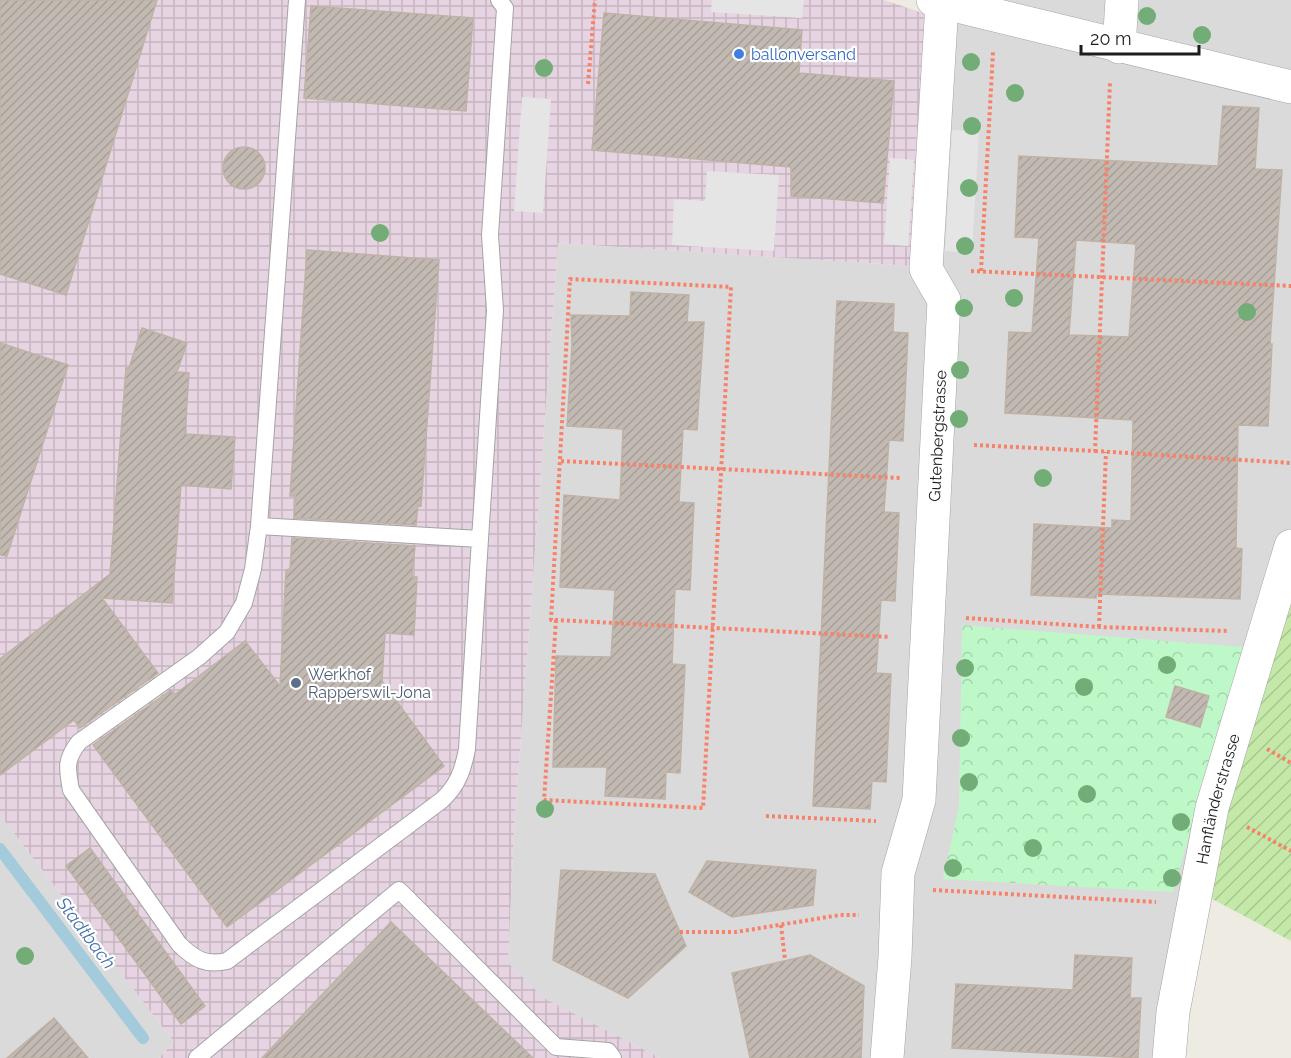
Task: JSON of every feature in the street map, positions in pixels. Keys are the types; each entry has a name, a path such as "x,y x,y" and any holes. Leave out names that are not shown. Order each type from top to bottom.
{"street":[{"path":"1119,47 1122,0"},
{"path":"926,269 938,1 1119,47 1291,87"},
{"name":"Gutenbergstrasse","path":"887,1058 895,957 896,892 919,800 933,480 944,300 926,269"},
{"name":"Hanfländerstrasse","path":"1169,1058 1173,1012 1212,808 1291,546"}],"lane":[{"path":"297,0 259,526 253,569 244,603 227,632 199,657 79,742 71,752 66,767 71,790 179,944 201,962 214,964 227,961 442,800 453,790 462,772 467,749 495,310 490,235 505,8 499,0"},
{"path":"259,526 480,539"},
{"path":"197,1058 399,890 556,1047 608,1052 613,1058"}],"path":[{"path":"588,84 595,0"},
{"path":"981,271 993,45"},
{"path":"1095,451 1110,75 1119,47"},
{"path":"926,269 1291,286"},
{"path":"556,620 544,800 704,808 713,628 721,469 731,287 570,279 551,620 556,620 713,628 1099,627 1264,632"},
{"path":"935,443 1291,463"},
{"path":"1099,627 1106,452"},
{"path":"561,461 933,480"},
{"path":"1212,808 1291,851"},
{"path":"766,816 913,822"},
{"path":"680,932 736,932 840,915 896,892 1193,904"},
{"path":"781,925 785,960"}],"shaded area":[{"path":"0,0 884,0 935,17 912,266 558,243 514,830 508,963 544,998 660,1058 159,1058 174,1042 0,815"},
{"path":"712,0 804,0 802,18 711,12"},
{"path":"940,0 1291,0 1291,550 1193,904 1179,1058 660,1058 544,998 508,963 514,830 558,243 912,266"},
{"path":"522,97 551,99 543,213 514,211"},
{"path":"952,130 979,132 972,253 945,251"},
{"path":"890,158 914,160 908,246 884,244"},
{"path":"707,171 779,175 774,251 672,245 674,199 705,201"},
{"path":"0,815 174,1042 159,1058 0,1058"}],"green space":[{"path":"1291,550 1291,941 1203,894"},
{"path":"962,625 1243,647 1173,892 943,879 959,807"}],"building":[{"path":"0,0 157,0 66,295 0,274"},
{"path":"311,6 473,18 466,111 304,98"},
{"path":"604,13 802,30 799,73 894,81 883,203 791,196 791,167 592,150"},
{"path":"1223,106 1259,108 1255,169 1282,170 1270,344 1272,344 1268,426 1238,425 1236,548 1242,549 1240,599 1097,594 1096,598 1031,595 1034,524 1112,528 1112,520 1131,521 1133,420 1005,413 1009,332 1032,333 1039,238 1015,237 1019,156 1218,166","holes":["1076,240 1136,244 1129,337 1069,335"]},
{"path":"244,147 259,153 265,168 259,183 244,189 229,183 223,168 229,153"},
{"path":"307,250 439,260 421,506 418,505 416,525 294,518 296,496 290,496"},
{"path":"631,292 689,295 687,322 704,322 697,430 683,429 679,502 694,503 690,590 675,589 672,664 685,665 680,773 666,772 665,799 605,796 607,767 553,767 556,656 611,657 615,590 560,587 564,495 620,500 623,429 567,426 572,345 571,315 630,316"},
{"path":"837,301 894,304 893,332 908,333 903,441 889,440 884,512 899,513 895,601 881,600 876,673 891,674 886,782 872,781 870,809 813,806"},
{"path":"142,328 187,343 177,372 189,373 185,434 235,437 231,489 181,485 172,603 102,598 158,673 80,728 74,720 0,775 0,659 110,574 126,368 129,368"},
{"path":"0,343 68,365 7,556 0,555"},
{"path":"292,538 415,546 412,577 417,577 414,635 385,633 382,681 444,766 227,927 93,745 171,690 174,695 245,641 280,686 286,570 290,569"},
{"path":"1175,686 1209,696 1200,727 1166,717"},
{"path":"90,848 205,1006 181,1024 66,866"},
{"path":"707,861 816,870 813,905 732,917 689,892"},
{"path":"561,870 655,874 686,946 628,998 553,960"},
{"path":"391,922 533,1058 262,1058"},
{"path":"810,955 864,986 861,1058 750,1058 732,973"},
{"path":"1075,955 1132,958 1130,998 1141,998 1138,1058 952,1048 956,984 1073,990"},
{"path":"54,1018 88,1058 7,1058"}],"waterway":[{"name":"Stadtbach","path":"0,849 143,1038"}],"place":[{"name":"ballonversand","path":"739,54"},
{"name":"Werkhof Rapperswil-Jona","path":"296,683"}]}
